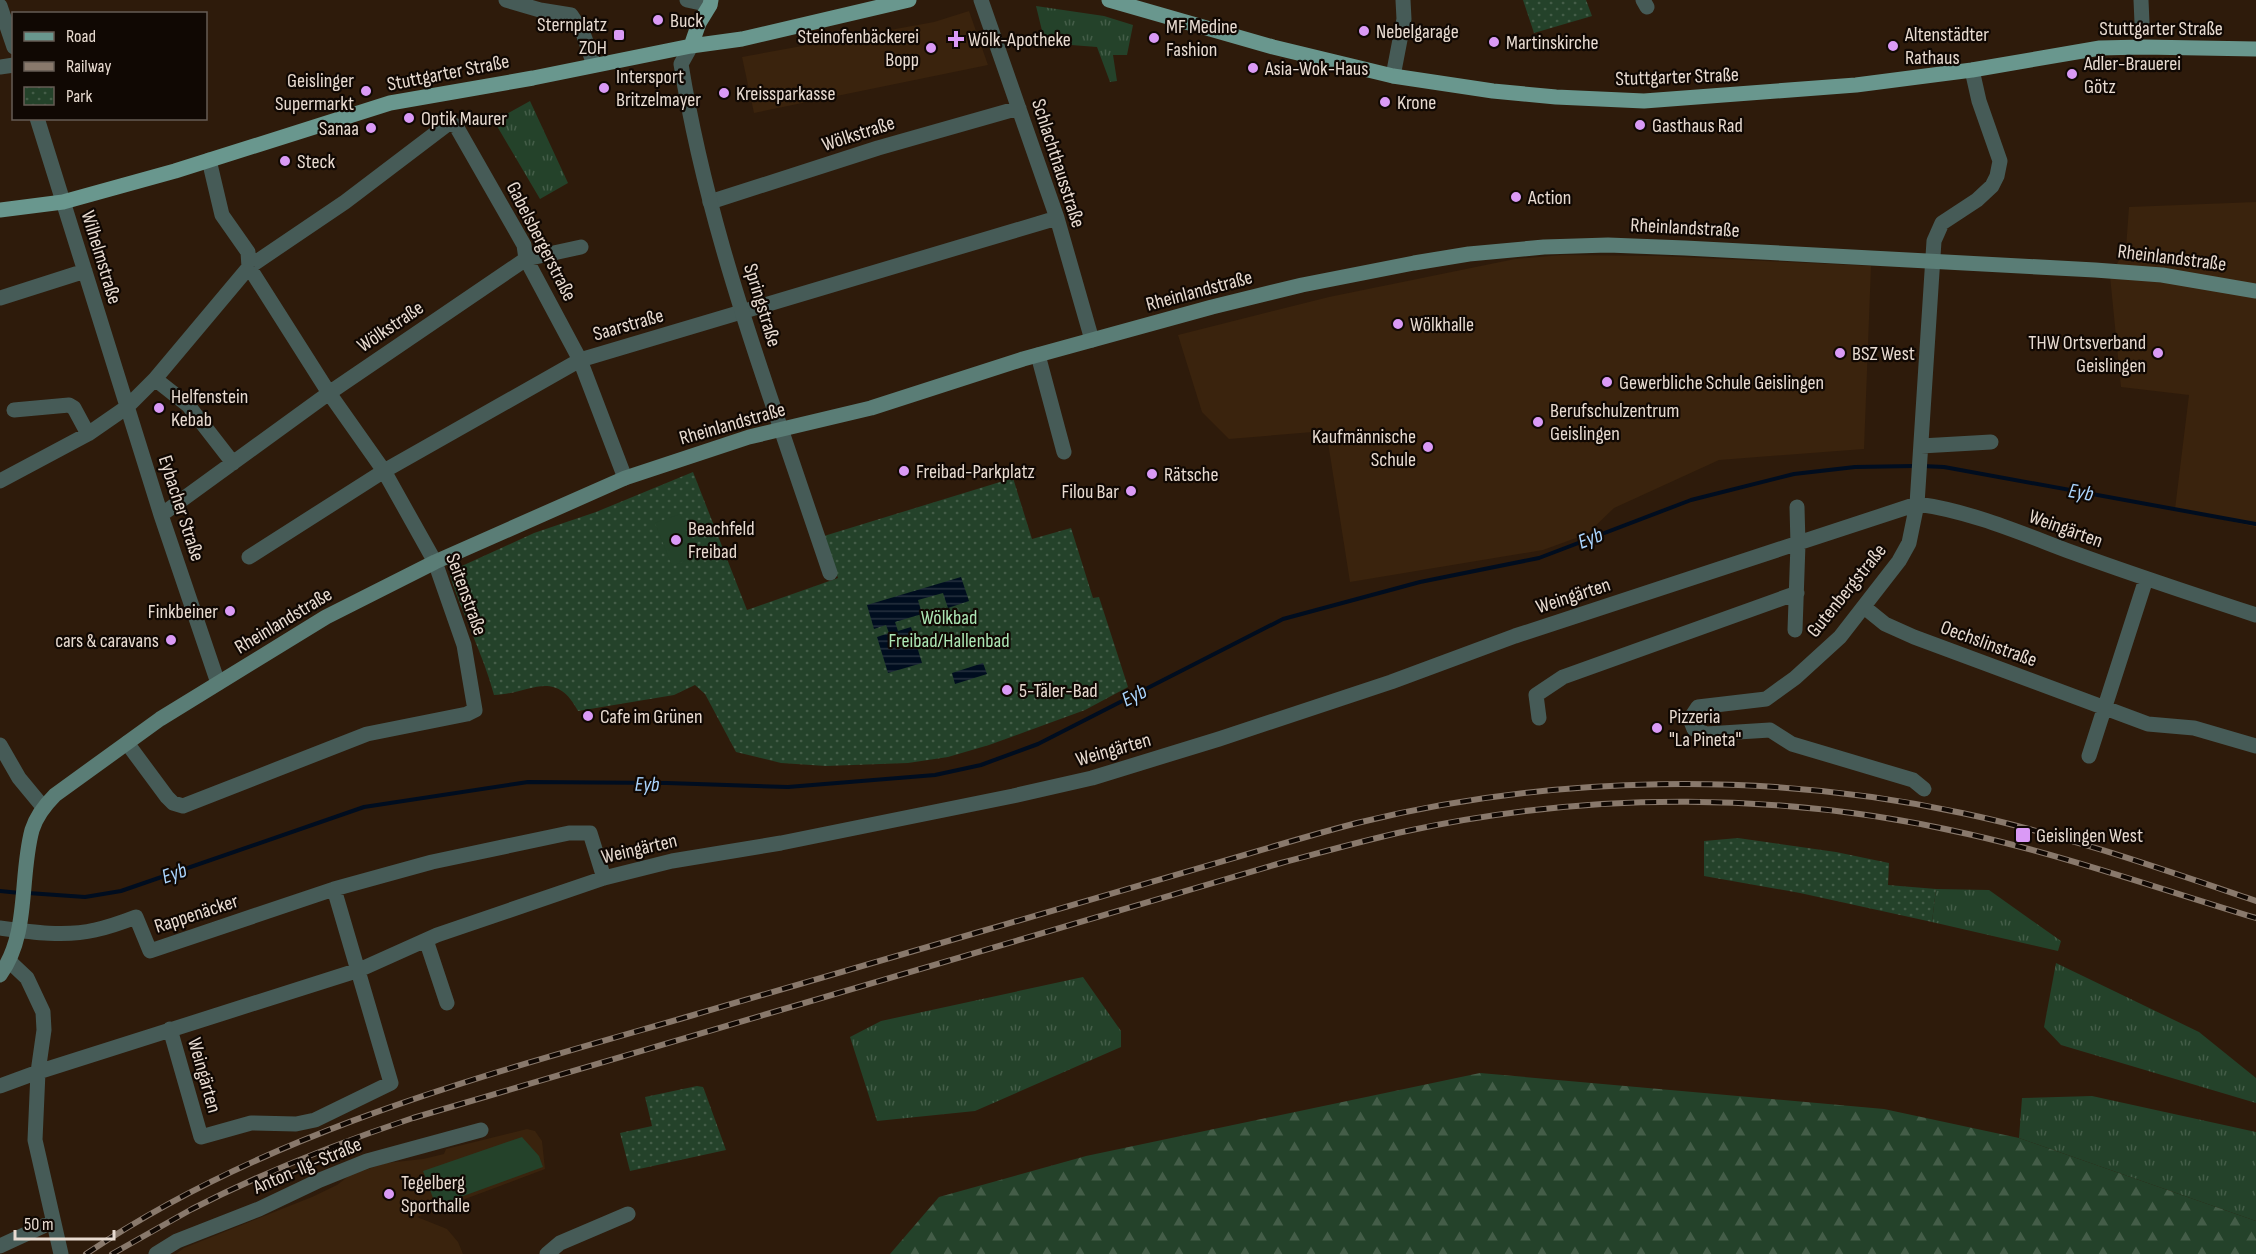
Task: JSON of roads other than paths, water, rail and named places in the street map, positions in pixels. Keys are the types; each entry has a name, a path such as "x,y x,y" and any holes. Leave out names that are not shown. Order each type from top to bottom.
{"main road":[{"name":"Stuttgarter Straße","path":"0,210 63,202 209,160 390,103 691,45 742,39 909,0"},
{"name":"Stuttgarter Straße","path":"1109,0 1273,47 1393,76 1493,92 1556,98 1644,101 1821,89 1972,70 2100,48 2143,46 2256,50"},
{"path":"691,45 699,23 711,3"},
{"name":"Rheinlandstraße","path":"218,683 326,616 435,562 625,478 749,436 872,408 962,378 1092,340 1302,285 1414,263 1518,248 1619,246 1933,260 2162,275 2256,291"},
{"path":"0,975 10,962 20,931 32,829 43,807 54,795 160,719 218,683"}],"street":[{"path":"506,0 540,10 571,15 583,33 594,65"},
{"path":"687,0 711,3"},
{"name":"Schlachthausstraße","path":"981,0 1056,218 1092,340"},
{"path":"1393,76 1404,19 1403,0"},
{"path":"2141,0 2142,23"},
{"path":"0,6 12,41"},
{"name":"Springstraße","path":"691,45 681,64 710,202 743,313 830,573"},
{"name":"Gutenbergstraße","path":"1924,789 1913,780 1792,744 1770,730 1706,734 1694,729 1690,719 1698,707 1766,699 1795,678 1840,636 1864,608 1899,561 1909,543 1918,498 1934,241 1942,223 1977,200 1992,186 2000,161 1979,101 1972,70"},
{"name":"Wölkstraße","path":"710,202 878,148 1019,108"},
{"name":"Wilhelmstraße","path":"38,120 127,407"},
{"name":"Gabelsbergerstraße","path":"249,267 345,202 449,123 456,126 525,245 525,259 580,360 625,478"},
{"name":"Seitenstraße","path":"127,743 167,797 173,803 183,806 367,734 468,714 475,710 464,645 435,562 384,471 329,393 249,267 248,252 222,215 209,160"},
{"name":"Saarstraße","path":"249,557 384,471 580,360 1056,218"},
{"name":"Wölkstraße","path":"161,515 329,393 525,259 581,247"},
{"path":"0,481 88,434 127,407 155,379 249,267"},
{"path":"0,298 85,271"},
{"path":"1038,355 1064,452"},
{"path":"155,379 188,405 233,463"},
{"path":"14,410 69,405 74,408 88,434"},
{"name":"Eybacher Straße","path":"127,407 218,683"},
{"path":"1921,450 1991,442"},
{"name":"Weingärten","path":"0,1086 170,1029 359,970 426,940 558,892 604,878 672,861 781,843 990,801 1092,777 1219,739 1392,682 1515,636 1798,544 1918,498 2146,579 2256,615"},
{"path":"1795,630 1797,507"},
{"path":"2089,756 2146,579"},
{"path":"1539,718 1536,695 1563,677 1797,593"},
{"name":"Oechslinstraße","path":"1864,608 1885,624 1914,638 2148,724 2194,728 2256,746"},
{"path":"0,745 19,778 43,807"},
{"name":"Rappenäcker","path":"20,931 71,933 94,930 136,917 150,951 334,889 432,862 569,833 590,833 604,878"},
{"path":"334,889 359,970"},
{"path":"0,928 20,931"},
{"path":"426,940 447,1003"},
{"path":"10,962 27,978 43,1012 44,1030 38,1072 35,1140 61,1254"},
{"name":"Weingärten","path":"170,1029 201,1137 251,1123 296,1124 315,1120 391,1083 359,970"},
{"name":"Anton-Ilg-Straße","path":"156,1254 190,1235 259,1209 367,1161 481,1130"},
{"path":"547,1254 560,1243 628,1214"},
{"path":"0,1246 52,1222"}],"water":[{"path":"961,577 969,601 948,608 943,593 918,600 922,614 895,622 898,631 911,627 922,663 888,673 877,637 889,633 886,625 874,629 867,605"},
{"path":"983,663 987,674 955,684 952,673"}],"waterway":[{"name":"Eyb","path":"28,893 85,897 121,891 364,807 528,782 788,787 935,775 981,765 1038,744 1283,619 1420,582 1539,558 1691,500 1794,474 1855,467 1914,466"},
{"name":"Eyb","path":"1922,466 1944,467 2256,524"},
{"name":"Eyb","path":"0,891 20,893"}],"railway":[{"path":"86,1254 156,1211 228,1173 302,1140 455,1085 1306,837 1430,807 1506,795 1659,784 1736,785 1813,790 1888,799 1999,821 2110,852 2256,901"},
{"path":"112,1254 192,1209 246,1183 329,1148 413,1118 1281,863 1360,842 1476,818 1617,803 1758,804 1829,810 1899,820 2005,843 2256,918"}],"place":[{"name":"Buck","path":"658,20"},
{"name":"Nebelgarage","path":"1364,31"},
{"name":"Sternplatz ZOH","path":"619,35"},
{"name":"MF Medine Fashion","path":"1154,38"},
{"name":"Wölk-Apotheke","path":"956,39"},
{"name":"Martinskirche","path":"1494,42"},
{"name":"Altenstädter Rathaus","path":"1893,46"},
{"name":"Steinofenbäckerei Bopp","path":"931,48"},
{"name":"Asia-Wok-Haus","path":"1253,68"},
{"name":"Adler-Brauerei Götz","path":"2072,74"},
{"name":"Intersport Britzelmayer","path":"604,88"},
{"name":"Geislinger Supermarkt","path":"366,91"},
{"name":"Kreissparkasse","path":"724,93"},
{"name":"Krone","path":"1385,102"},
{"name":"Optik Maurer","path":"409,118"},
{"name":"Gasthaus Rad","path":"1640,125"},
{"name":"Sanaa","path":"371,128"},
{"name":"Steck","path":"285,161"},
{"name":"Action","path":"1516,197"},
{"name":"Wölkhalle","path":"1398,324"},
{"name":"BSZ West","path":"1840,353"},
{"name":"THW Ortsverband Geislingen","path":"2158,353"},
{"name":"Gewerbliche Schule Geislingen","path":"1607,382"},
{"name":"Helfenstein Kebab","path":"159,408"},
{"name":"Berufschulzentrum Geislingen","path":"1538,422"},
{"name":"Kaufmännische Schule","path":"1428,447"},
{"name":"Freibad-Parkplatz","path":"904,471"},
{"name":"Rätsche","path":"1152,474"},
{"name":"Filou Bar","path":"1131,491"},
{"name":"Beachfeld Freibad","path":"676,540"},
{"name":"Finkbeiner","path":"230,611"},
{"name":"cars & caravans","path":"171,640"},
{"name":"5-Täler-Bad","path":"1007,690"},
{"name":"Cafe im Grünen","path":"588,716"},
{"name":"Pizzeria \"La Pineta\"","path":"1657,728"},
{"name":"Geislingen West","path":"2023,835"},
{"name":"Tegelberg Sporthalle","path":"389,1194"}],"park label":[{"name":"Wölkbad Freibad/Hallenbad","path":"949,628"}]}
